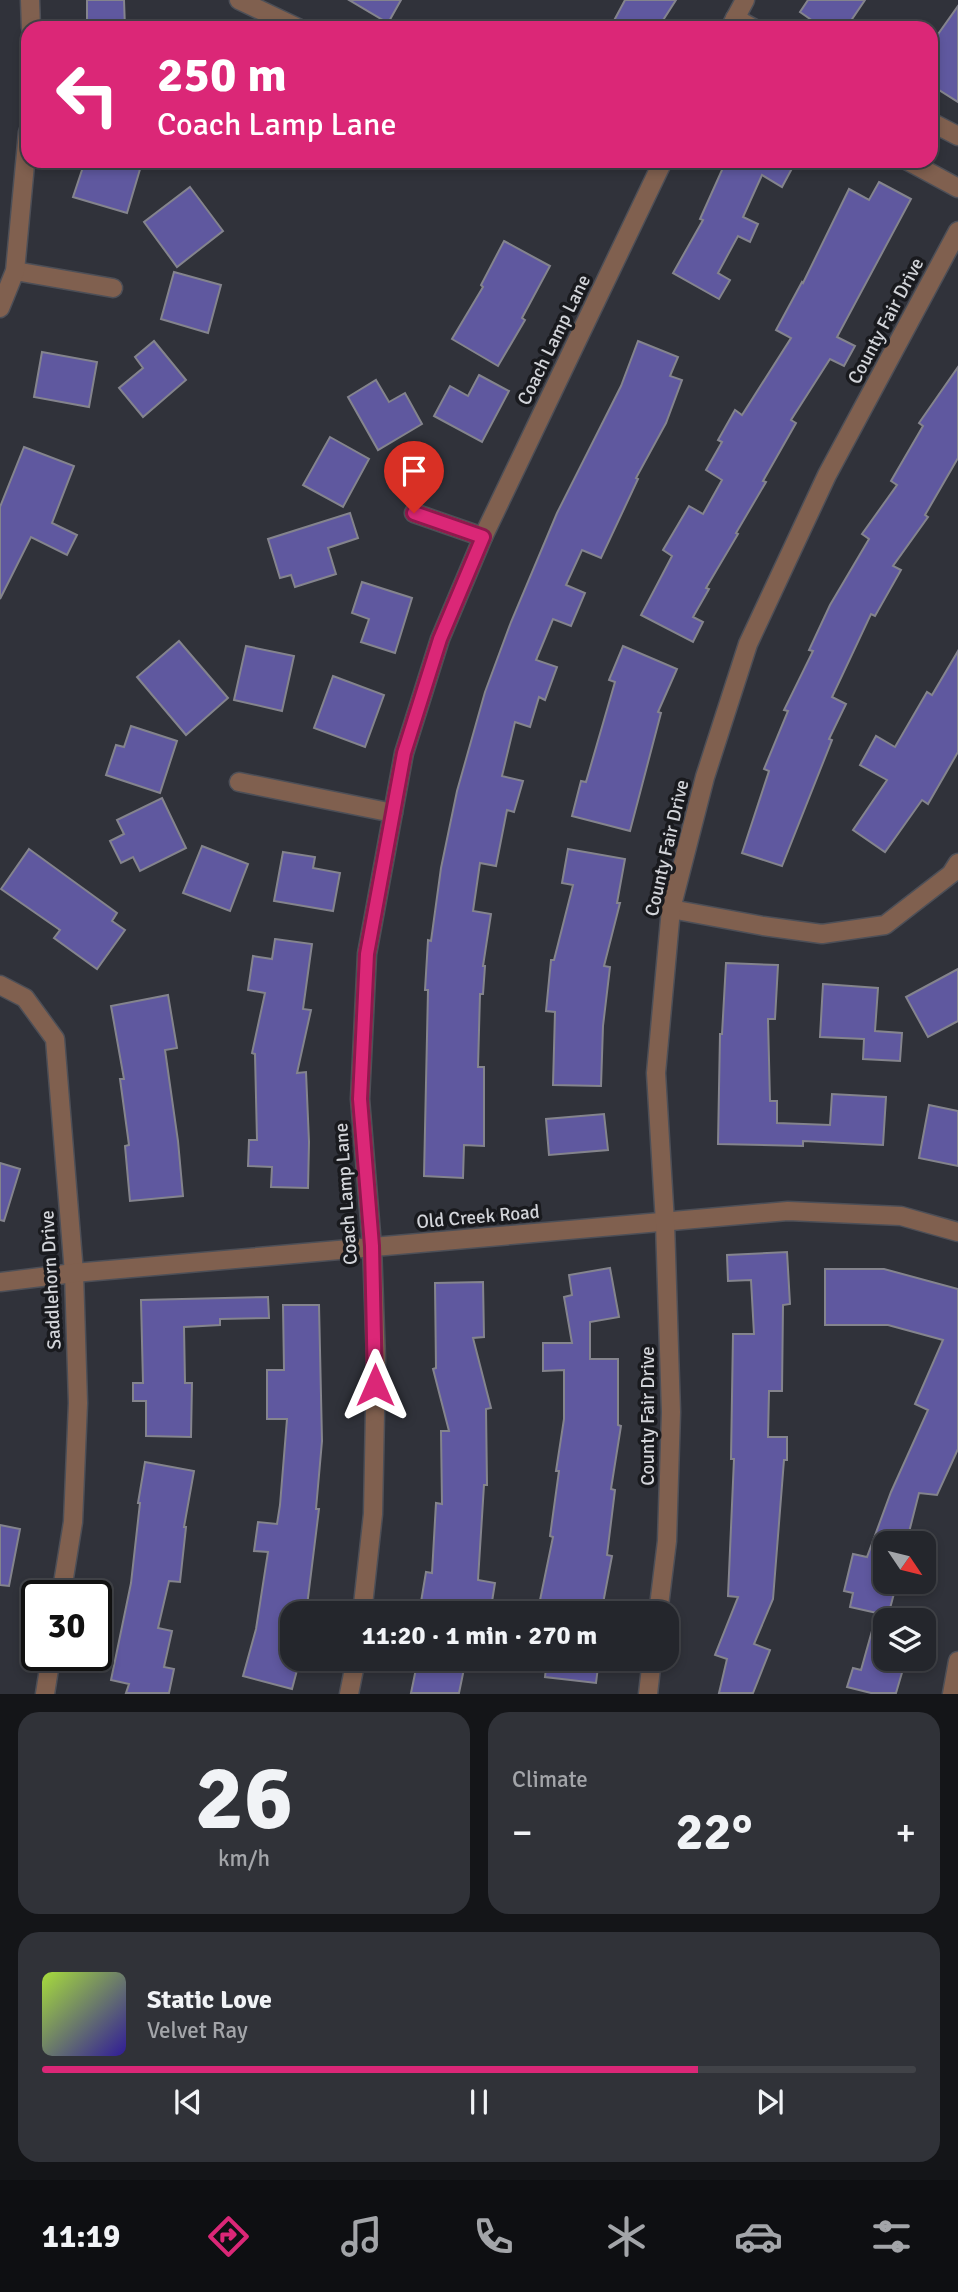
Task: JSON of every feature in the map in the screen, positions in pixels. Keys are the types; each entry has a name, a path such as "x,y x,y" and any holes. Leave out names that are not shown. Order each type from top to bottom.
{"street":[{"path":"30,0 31,21"},
{"path":"239,0 283,21"},
{"path":"733,21 745,0"},
{"path":"938,126 958,136"},
{"path":"0,308 15,271 25,168"},
{"name":"Coach Lamp Lane","path":"363,1601 373,1514 376,1360 372,1246 360,1099 367,954 404,753 440,639 483,537 660,168"},
{"path":"921,168 958,187"},
{"name":"County Fair Drive","path":"660,1601 667,1541 671,1412 665,1223 656,1073 671,909 705,777 748,644 827,475 958,231"},
{"path":"15,271 113,288"},
{"path":"414,513 483,537"},
{"path":"239,782 393,813"},
{"path":"671,909 822,934 885,925 951,874 958,863"},
{"name":"Saddlehorn Drive","path":"0,985 25,998 55,1039 74,1273 78,1403 72,1521 63,1580"},
{"name":"Old Creek Road","path":"0,1282 372,1246 788,1211 901,1216 958,1232"},
{"path":"952,1693 958,1661"},
{"path":"45,1693 49,1671"},
{"path":"349,1693 354,1671"},
{"path":"648,1693 651,1671"}],"building":[{"path":"87,0 124,0 125,21 87,21"},
{"path":"349,0 401,0 389,21"},
{"path":"625,0 676,0 662,21 614,21"},
{"path":"808,0 865,0 851,21 813,21 800,12"},
{"path":"958,6 958,102 938,89 938,34"},
{"path":"83,168 140,168 127,213 73,197"},
{"path":"723,168 792,168 782,187 762,175 743,217 758,224 750,242 738,236 718,273 730,280 719,299 673,273 703,220 700,219"},
{"path":"879,182 911,199 837,337 855,346 844,366 830,359 791,420 796,423 763,481 766,482 736,533 738,534 706,588 709,589 693,617 703,622 693,642 641,615 672,556 663,550 689,506 703,514 722,480 706,470 722,442 718,440 735,410 742,415 791,338 776,330 803,283 849,189 869,200"},
{"path":"190,187 223,231 177,267 144,222"},
{"path":"504,241 550,266 522,318 525,320 498,366 452,339 483,287 481,285"},
{"path":"174,272 221,285 208,333 161,319"},
{"path":"154,341 186,380 143,417 119,388 143,368 135,357"},
{"path":"638,341 678,357 670,376 682,380 666,423 636,478 638,479 601,558 582,550 566,585 585,593 571,626 553,619 536,660 557,667 545,700 539,697 530,727 515,722 502,776 523,781 514,812 507,810 496,866 480,863 473,911 491,914 483,966 483,994 480,994 478,1067 484,1067 484,1146 464,1145 463,1178 424,1176 428,990 425,990 428,940 431,941 441,868 457,791 485,692 511,622 557,513 621,386"},
{"path":"42,352 97,362 89,407 34,397"},
{"path":"958,367 958,458 925,515 928,517 893,566 901,570 875,616 871,614 832,697 846,704 829,739 832,740 782,866 742,853 769,771 764,769 788,711 784,710 813,651 809,650 830,605 869,539 862,534 897,485 891,481 923,426 919,423"},
{"path":"479,375 509,391 482,442 434,416 450,386 468,396"},
{"path":"376,380 389,402 405,393 422,424 378,450 348,397"},
{"path":"330,437 369,459 343,507 303,485"},
{"path":"24,447 74,466 52,523 77,535 67,555 31,537 0,599 0,507"},
{"path":"350,513 358,538 328,548 336,574 295,587 291,575 280,578 268,539"},
{"path":"362,582 412,598 395,653 361,642 369,619 352,613"},
{"path":"179,641 228,698 186,735 137,677"},
{"path":"246,646 294,656 282,711 234,700"},
{"path":"623,646 677,669 658,712 661,713 630,831 572,816 581,781 586,782 615,682 609,680"},
{"path":"958,651 958,752 928,804 922,800 885,852 853,830 887,780 860,765 876,736 895,747 927,692 932,695"},
{"path":"333,676 384,695 365,747 314,728"},
{"path":"131,726 177,741 160,793 106,775 116,745 124,747"},
{"path":"162,798 186,848 140,871 133,857 121,863 110,841 124,834 117,820"},
{"path":"202,846 248,864 230,911 183,893"},
{"path":"29,849 117,913 112,921 125,930 97,969 54,938 60,930 1,889"},
{"path":"568,849 625,859 617,903 620,903 604,966 610,967 603,1026 601,1086 553,1085 555,1012 546,1011 551,960 554,960 573,885 562,883"},
{"path":"283,852 315,857 313,868 340,873 333,911 274,901"},
{"path":"275,939 312,944 303,1009 311,1010 297,1073 306,1072 308,1188 271,1187 272,1167 248,1166 249,1140 257,1140 255,1054 252,1053 265,993 248,990 253,956 272,959"},
{"path":"726,963 778,965 775,1019 768,1019 770,1101 777,1101 777,1123 830,1125 832,1094 886,1097 883,1145 803,1141 803,1146 718,1144 720,1034"},
{"path":"958,969 958,1021 928,1037 906,997"},
{"path":"823,984 878,988 875,1031 902,1033 900,1061 863,1059 864,1039 820,1037"},
{"path":"168,995 177,1048 165,1050 183,1196 130,1201 125,1146 129,1145 120,1079 124,1079 111,1006"},
{"path":"929,1105 958,1111 958,1166 919,1158"},
{"path":"604,1114 608,1150 549,1155 546,1119"},
{"path":"0,1163 20,1169 4,1221 0,1220"},
{"path":"787,1252 790,1304 783,1305 782,1391 769,1391 768,1437 787,1437 787,1460 784,1460 773,1599 754,1644 770,1650 753,1693 719,1693 727,1659 715,1655 738,1597 728,1596 734,1459 731,1459 733,1334 754,1334 751,1280 728,1281 727,1255"},
{"path":"610,1268 619,1317 590,1322 590,1359 618,1359 618,1425 621,1426 611,1489 615,1490 607,1555 612,1556 603,1601 540,1601 553,1537 550,1536 559,1471 556,1471 564,1419 564,1370 543,1371 543,1343 572,1343 564,1297 572,1295 569,1275"},
{"path":"825,1269 884,1269 958,1289 958,1449 937,1495 919,1493 909,1531 877,1531 928,1410 915,1404 943,1340 888,1325 825,1325"},
{"path":"483,1282 484,1337 473,1338 491,1408 486,1409 487,1485 484,1485 478,1580 495,1583 492,1601 421,1601 426,1572 432,1573 436,1503 442,1504 441,1431 449,1431 433,1369 436,1368 435,1283"},
{"path":"268,1297 269,1318 220,1319 220,1325 184,1327 185,1383 192,1383 191,1437 146,1436 146,1401 133,1401 133,1383 143,1383 141,1300"},
{"path":"283,1305 319,1305 322,1441 316,1509 319,1509 308,1601 280,1601 280,1671 297,1671 292,1689 243,1676 256,1629 268,1552 254,1551 258,1522 277,1524 287,1419 267,1419 267,1370 284,1370"},
{"path":"145,1462 194,1471 184,1527 180,1582 169,1581 158,1628 172,1631 164,1667 174,1669 169,1693 126,1693 129,1684 111,1680 131,1583 138,1503"},
{"path":"0,1525 20,1529 9,1586 0,1585"},
{"path":"873,1541 873,1594 894,1594 890,1608 873,1608 873,1612 850,1607 853,1593 844,1591 853,1554 867,1557"},
{"path":"873,1627 873,1671 902,1671 896,1693 871,1693 847,1687 853,1668 861,1670"},
{"path":"416,1671 464,1671 459,1693 411,1693"},
{"path":"546,1671 598,1671 596,1683 545,1677"}],"route":[{"path":"375,1385 372,1246 360,1099 367,954 404,753 440,639 483,537 414,513"}]}
